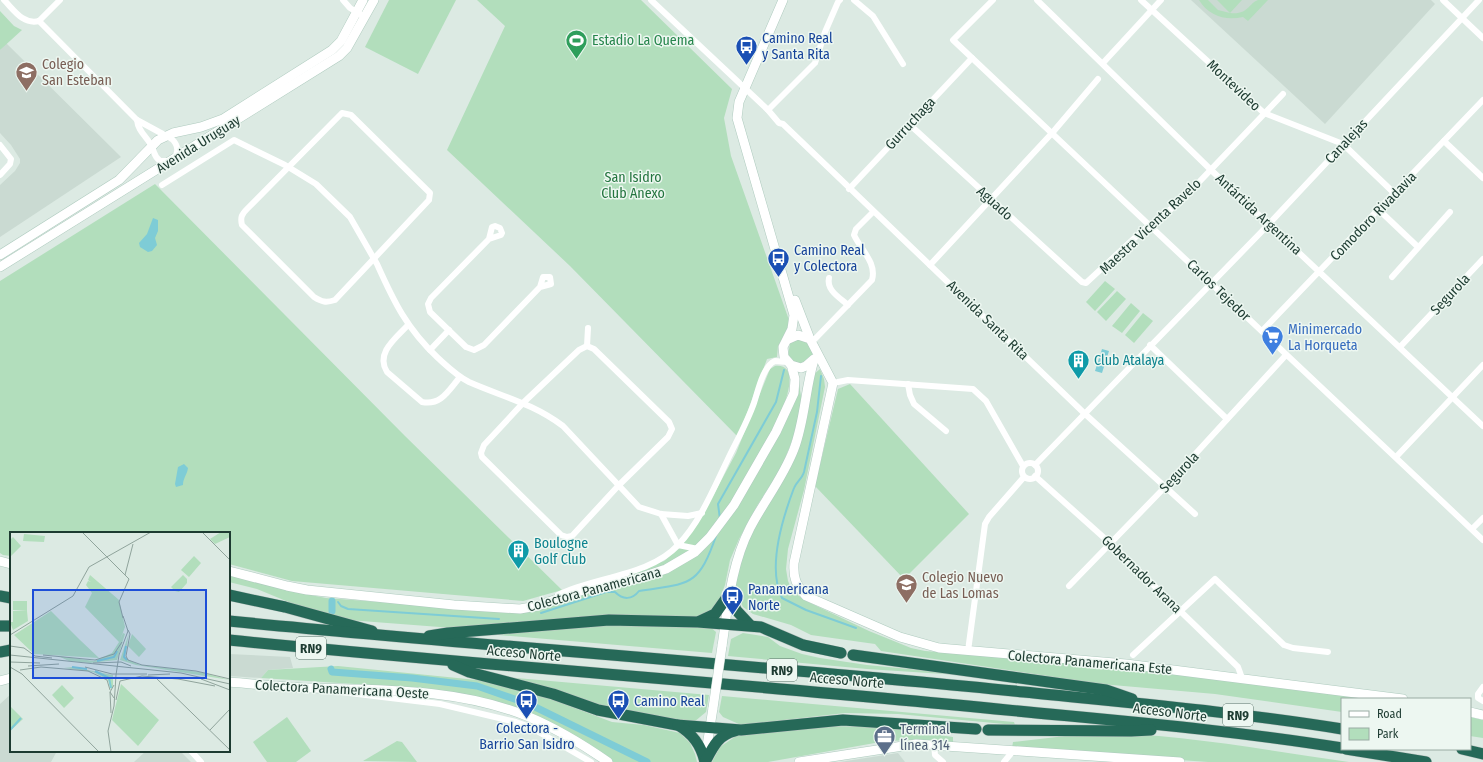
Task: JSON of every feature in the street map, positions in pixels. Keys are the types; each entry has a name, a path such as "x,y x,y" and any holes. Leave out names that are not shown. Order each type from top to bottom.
{"highway":[{"path":"698,622 715,614 730,593"},
{"path":"730,593 736,610 750,625"},
{"path":"230,595 338,621 391,637"},
{"path":"0,596 10,598"},
{"path":"413,639 448,633 604,620 698,622 750,625 768,629 803,645 840,653"},
{"name":"Acceso Norte","path":"230,621 413,639 931,683 1270,718 1341,729"},
{"name":"Acceso Norte","path":"230,640 443,661 929,702 1176,727 1341,748"},
{"path":"0,652 10,650"},
{"path":"853,655 1106,690 1150,705"},
{"path":"443,661 469,672 553,694 598,710 677,724 741,730"},
{"path":"705,762 720,738 727,733 741,730 843,720 976,729"},
{"path":"677,724 689,732 696,740 705,762"},
{"path":"988,730 1131,731 1176,727"},
{"path":"1471,747 1483,747"},
{"path":"1352,750 1426,762"},
{"path":"1466,750 1483,754"}],"street":[{"path":"4,0 22,19 34,22 39,21 60,0"},
{"path":"343,0 361,14"},
{"name":"Avenida Uruguay","path":"0,267 339,56 347,48 361,14 363,0"},
{"name":"Avenida Uruguay","path":"0,255 114,184 128,172 152,146 165,136 223,120 332,50 374,0"},
{"name":"Avenida Santa Rita","path":"651,0 769,111 779,123 783,124 1084,413 1195,514"},
{"path":"769,111 815,63 825,32 840,0"},
{"path":"854,0 873,16 903,64"},
{"name":"Carlos Tejedor","path":"993,0 954,40 1483,540"},
{"name":"Antártida Argentina","path":"1037,0 1210,169 1483,426"},
{"name":"Montevideo","path":"1141,0 1264,113 1343,144"},
{"path":"1103,63 1161,0"},
{"path":"1443,0 1483,38"},
{"name":"Canalejas","path":"1211,282 1269,224 1479,0"},
{"path":"781,1 739,102 737,118 794,314 794,322 783,352 804,385 807,394"},
{"path":"39,21 137,120 172,139 176,143 178,150 176,156 172,160 160,161 152,152 152,146 140,131 137,120"},
{"name":"Gurruchaga","path":"849,189 972,58"},
{"path":"930,265 1053,132 1098,79"},
{"name":"Maestra Vicenta Ravelo","path":"1082,282 1086,283 1090,281 1136,236 1180,202 1283,94"},
{"name":"Comodoro Rivadavia","path":"1262,331 1483,100"},
{"path":"346,113 351,115 430,193 429,200 373,259 335,300 328,302 322,301 314,297 242,225 242,215 340,115 346,113"},
{"name":"Aguado","path":"909,124 1082,282"},
{"path":"162,185 234,140 288,167 316,184 350,217 377,264 408,325 430,350 460,377 484,388 524,402 563,426 640,507 661,514 679,516 702,513"},
{"path":"1444,141 1483,178"},
{"path":"1343,144 1394,193"},
{"path":"0,145 11,159 10,164 0,175"},
{"path":"1379,210 1418,247"},
{"path":"812,341 872,280 874,272 873,266 854,235 856,229 873,212"},
{"path":"1392,276 1450,212"},
{"path":"705,762 735,565 749,529 781,476 794,450 802,423 816,354 769,227"},
{"path":"489,239 429,300 428,308 430,312 466,347 470,349 478,349 540,287"},
{"name":"Segurola","path":"1400,347 1483,259"},
{"path":"829,278 828,283 830,289 848,305"},
{"path":"1035,465 1211,282"},
{"path":"408,325 386,350 383,357 384,367 388,372 422,402 428,403 442,399 460,377"},
{"path":"587,346 588,328"},
{"path":"430,350 449,330"},
{"path":"789,339 798,335 812,341 833,383 848,380 966,387 978,391 986,401 1023,466 1022,470 1024,477"},
{"path":"1150,345 1227,419"},
{"path":"587,346 594,349 605,359 669,422 672,429 668,437 618,485 572,536 567,537 561,535 482,457 481,454 484,445 524,402 579,350 587,346"},
{"name":"Segurola","path":"1069,586 1166,486 1286,355"},
{"path":"537,606 575,587 646,566 664,557 678,545 702,513 751,412 768,366 775,361 801,368 814,359"},
{"name":"Colectora Panamericana","path":"230,571 307,590 492,608 520,609 537,606 595,586 647,576 666,569 698,549 710,537 734,505 776,432 794,393 795,379 790,365"},
{"path":"1396,457 1483,365"},
{"name":"Colectora Panamericana Este","path":"833,383 794,563 794,579 797,587 806,596 900,637 930,646 968,651 1126,664 1396,698"},
{"path":"908,384 910,395 914,404 946,431"},
{"path":"1023,466 1030,463 1035,465 1038,472 1031,478 1024,477"},
{"name":"Gobernador Arana","path":"1035,476 1111,544 1180,610 1238,667 1242,678"},
{"path":"968,651 985,524 989,517 1024,477"},
{"path":"661,514 678,545 698,549"},
{"path":"1472,530 1483,518"},
{"path":"0,561 10,564"},
{"path":"1133,655 1215,579 1284,645 1293,648 1328,652"},
{"path":"0,681 10,678"},
{"path":"0,685 10,678"},
{"name":"Colectora Panamericana Oeste","path":"230,682 310,688 404,690 442,695 490,705 532,719 608,762"},
{"path":"1483,687 1478,694 1478,698 1483,701"},
{"path":"310,688 445,705 516,722 530,727 591,762"},
{"path":"1471,712 1483,715"},
{"path":"799,762 905,744 1013,751 1054,758 1180,762"},
{"path":"934,745 935,754 943,762"},
{"path":"1004,762 1013,751"},
{"path":"192,752 201,762"}],"shaded area":[{"path":"1191,0 1431,0 1435,4 1325,124"},
{"name":"Colegio San Esteban","path":"6,43 121,157 0,237 0,185 15,171 20,163 20,159 11,145 0,133 0,50"},
{"path":"230,654 290,657 293,668 268,670 261,678 230,676"},
{"path":"10,695 10,752 56,752 51,762 0,762 0,704"},
{"path":"145,752 181,752 191,762 134,762"},
{"name":"Terminal línea 314","path":"898,753 905,762 840,762"}],"green space":[{"path":"389,0 456,0 418,74 365,47"},
{"name":"San Isidro Club Anexo","path":"477,0 641,0 732,89 724,118 731,156 789,320 786,335 778,346 777,357 767,359 738,437 570,266 447,150 505,26"},
{"path":"1199,0 1208,0 1218,10 1236,13 1244,11 1258,0 1268,0 1248,21 1243,17 1224,18 1218,16 1208,10"},
{"path":"1217,0 1242,0 1230,13"},
{"path":"0,11 14,26 22,30 0,50"},
{"name":"Boulogne Golf Club","path":"155,184 405,436 562,590 523,601 292,581 230,564 230,532 10,532 10,556 3,555 0,553 0,281"},
{"path":"1105,281 1115,289 1095,311 1086,302"},
{"path":"1117,291 1126,299 1106,321 1097,312"},
{"path":"1131,303 1140,311 1122,333 1112,326"},
{"path":"1143,313 1153,321 1134,343 1125,335"},
{"path":"797,339 805,339 813,353 811,357 801,364 793,362 788,355 790,344"},
{"path":"775,366 787,370 789,383 784,404 762,453 729,509 693,551 653,572 619,578 664,561 680,548 714,494 736,453 770,369"},
{"path":"820,369 825,387 804,490 788,549 786,569 788,581 792,590 804,600 869,631 911,648 925,651 1090,664 1237,681 1364,698 1341,698 1341,712 1215,694 1101,684 881,651 875,644 811,635 791,625 753,614 743,607 739,599 735,580 745,545 785,475 812,376"},
{"path":"799,384 802,402 798,423 780,470 758,504 739,539 730,560 725,585 716,608 700,617 453,628 348,620 303,608 257,589 230,582 230,575 290,591 326,598 525,613 599,588 633,583 712,538"},
{"path":"850,384 969,514 904,579 815,486 838,389"},
{"path":"613,624 709,626 716,632 712,653 486,634"},
{"path":"743,633 768,637 780,646 802,654 820,658 867,665 1005,678 867,669 728,656 731,639"},
{"path":"338,666 487,681 543,696 612,722 644,725 680,733 690,743 697,762 613,762 538,718 417,688 261,678 268,670"},
{"path":"506,677 709,695 706,712 694,722 617,710"},
{"path":"722,696 1014,722 1015,725 898,714 845,713 741,725 723,717 719,712"},
{"path":"287,717 311,751 296,762 267,762 253,742"},
{"path":"1471,717 1483,720 1483,738 1471,736"},
{"path":"824,726 883,727 953,737 953,743 914,740 886,741 768,762 712,762 720,747 736,736"},
{"path":"1091,733 1188,739 1349,762 1208,762 1012,748 1013,742"},
{"path":"397,741 402,742 417,762 363,761"}],"water":[{"path":"153,218 158,220 158,231 155,238 157,245 152,251 148,252 140,247 139,243 147,234"},
{"path":"1102,349 1109,351 1102,373 1095,371"},
{"path":"184,464 188,468 183,485 176,487 175,484 178,467"}],"waterway":[{"path":"720,519 718,504 776,402 784,370"},
{"path":"821,376 817,412 804,472 794,488 781,528 776,558 776,572 782,598 806,610 856,628"},
{"path":"541,613 606,592 615,592 618,595 627,598 633,596 639,591 681,584 690,580 697,574 710,553 716,536"},
{"path":"332,601 332,611"},
{"path":"338,602 341,606 348,609 499,619"},
{"path":"331,669 332,672 412,678 477,686 529,704 647,762"}],"place":[{"name":"Estadio La Quema","path":"576,60"},
{"name":"Camino Real y Santa Rita","path":"747,66"},
{"name":"Colegio San Esteban","path":"27,92"},
{"name":"Camino Real y Colectora","path":"779,278"},
{"name":"Minimercado La Horqueta","path":"1273,356"},
{"name":"Club Atalaya","path":"1079,380"},
{"name":"Boulogne Golf Club","path":"519,570"},
{"name":"Colegio Nuevo de Las Lomas","path":"906,604"},
{"name":"Panamericana Norte","path":"732,616"},
{"name":"Colectora - Barrio San Isidro","path":"527,720"},
{"name":"Camino Real","path":"618,720"},
{"name":"Terminal línea 314","path":"885,756"}]}
